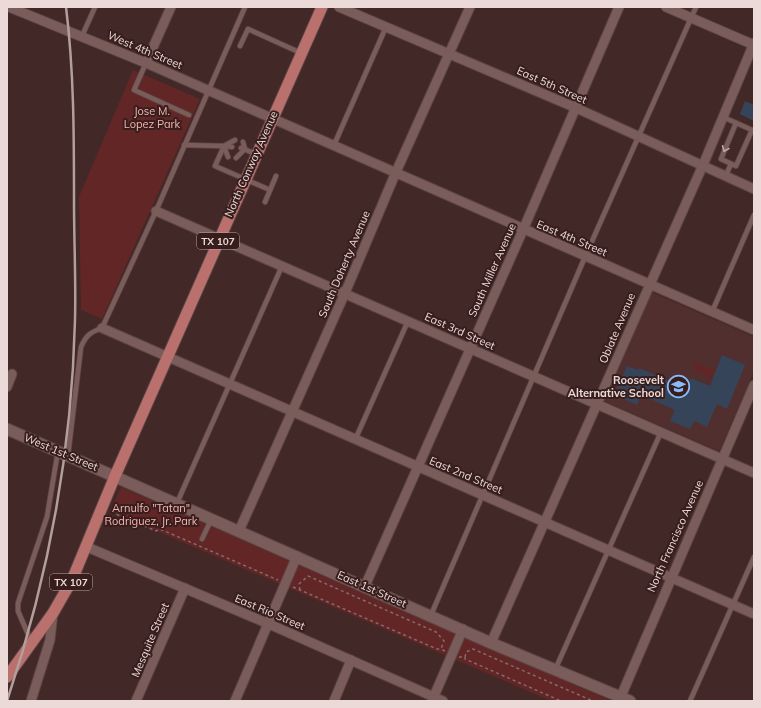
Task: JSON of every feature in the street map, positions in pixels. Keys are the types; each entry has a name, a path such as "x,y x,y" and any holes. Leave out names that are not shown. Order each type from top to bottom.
{"main road":[{"name":"North Conway Avenue","path":"115,476 271,118 322,7"},
{"name":"TX 107","path":"9,671 32,643 53,613 87,547 115,476"}],"street":[{"name":"West 4th Street","path":"9,7 146,63 271,118"},
{"path":"146,63 171,7"},
{"name":"East 5th Street","path":"339,7 574,107 754,189"},
{"name":"South Doherty Avenue","path":"239,531 470,7"},
{"name":"South Miller Avenue","path":"366,586 523,230 574,107 619,7"},
{"path":"666,7 754,44"},
{"name":"Oblate Avenue","path":"491,643 703,165 754,44"},
{"name":"East 4th Street","path":"271,118 396,172 523,230 754,330"},
{"name":"East 3rd Street","path":"156,211 754,473"},
{"name":"East 2nd Street","path":"102,328 167,358 418,468 544,521 754,614"},
{"path":"7,387 12,374"},
{"name":"North Francisco Avenue","path":"619,699 754,385"},
{"name":"West 1st Street","path":"7,429 115,476"},
{"name":"East 1st Street","path":"115,476 619,699 630,701"},
{"name":"East Rio Street","path":"87,547 351,660 433,699 443,701"},
{"path":"235,701 269,624 284,580 297,556"},
{"name":"Mesquite Street","path":"136,701 185,588"},
{"path":"32,701 50,640 53,613"},
{"path":"433,699 463,629"},
{"path":"334,701 351,660"}],"lane":[{"path":"82,36 95,7"},
{"path":"32,643 18,611 18,603 48,517 63,454 84,339 90,332 102,328 156,211 245,7"},
{"path":"431,615 585,257 696,7"},
{"path":"334,145 386,27"},
{"path":"240,46 248,29 301,53"},
{"path":"146,63 134,90 189,115"},
{"path":"723,117 752,130 736,166 721,159 736,123"},
{"path":"235,140 224,146 215,166 270,190"},
{"path":"236,158 243,148 243,142"},
{"path":"184,145 232,147"},
{"path":"224,146 228,157"},
{"path":"243,148 256,154"},
{"path":"726,176 731,164"},
{"path":"265,202 276,176"},
{"path":"712,312 754,215"},
{"path":"177,503 282,266"},
{"path":"355,440 408,321"},
{"path":"555,670 661,432"},
{"path":"202,539 211,518"},
{"path":"690,701 754,557"}],"path":[{"path":"111,512 156,531 160,529 280,581 284,580 300,590 437,649 465,657 465,659 561,701"},
{"path":"300,590 299,584 301,580 308,576 436,632 444,641 441,649"},
{"path":"465,657 466,652 474,649 593,701"}],"shaded area":[{"name":"Roosevelt Alternative School","path":"651,292 754,337 754,371 719,451 604,401"}],"green space":[{"name":"Jose M. Lopez Park","path":"133,70 200,99 102,319 81,310 79,197"},
{"path":"695,362 715,370 711,378 692,369"},
{"name":"Arnulfo \"Tatan\" Rodriguez, Jr. Park","path":"121,487 609,701 551,701 110,511"}],"building":[{"path":"745,101 754,105 754,121 740,114"},
{"path":"722,355 745,365 727,409 717,404 707,427 694,421 690,429 670,421 675,410 641,395 637,405 614,395 627,366 638,370 639,368 686,388 691,378 710,386"}],"railway":[{"path":"7,701 22,655 46,561 63,465 69,417 73,368 75,291 73,104 71,55 66,7"}],"place":[{"name":"Roosevelt Alternative School","path":"679,386"}]}
